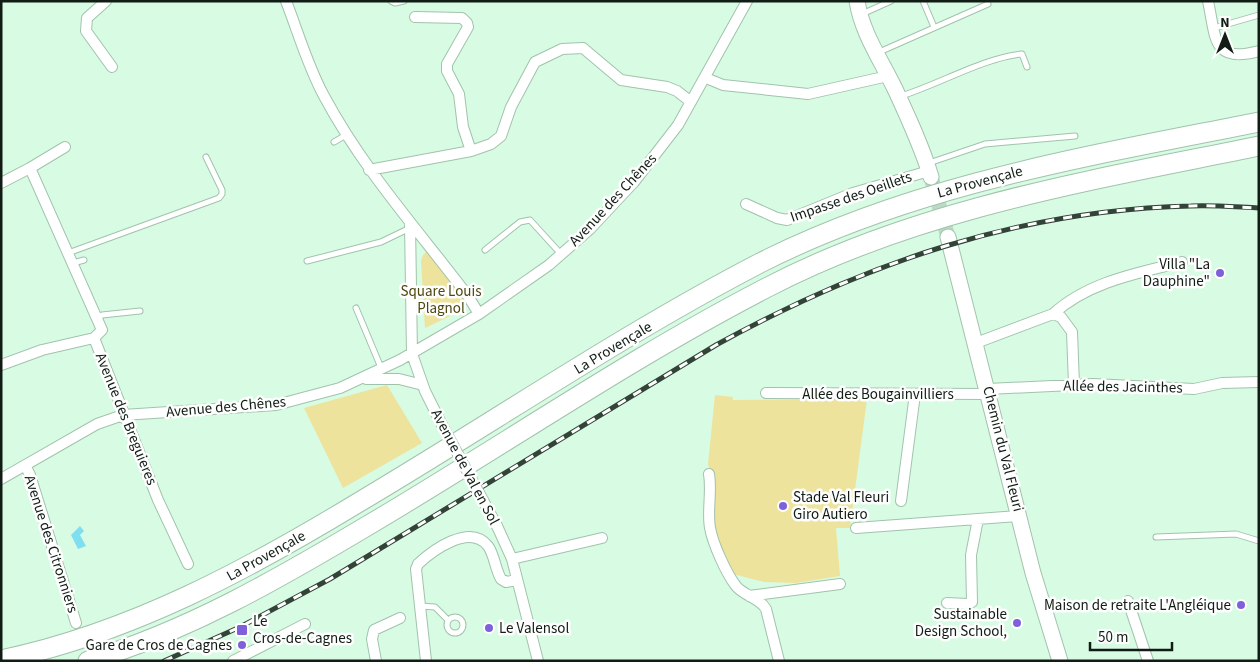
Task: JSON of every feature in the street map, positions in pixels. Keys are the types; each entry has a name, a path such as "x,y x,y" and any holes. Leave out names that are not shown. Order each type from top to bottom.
{"highway":[{"name":"La Provençale","path":"1,660 64,643 114,626 168,605 250,566 381,490 650,326 753,267 809,240 911,202 1018,172 1259,122"},
{"name":"La Provençale","path":"88,661 165,633 264,586 394,510 666,344 762,290 816,264 861,245 979,208 1076,183 1259,146"}],"street":[{"path":"106,1 87,18 86,31 112,67"},
{"path":"286,1 323,95 346,135 369,170 410,225 468,296 479,314"},
{"name":"Avenue des Chênes","path":"1,480 97,424 124,415 276,405 319,395 382,370 479,314 522,286 561,254 590,229 639,177 678,125 706,78 747,1"},
{"path":"1208,1 1217,43 1222,50 1234,56 1259,51"},
{"path":"858,8 929,170"},
{"path":"415,17 462,18 467,22 468,27 447,64 447,71 459,94 463,127 471,151"},
{"path":"369,170 471,151 491,144 501,136 511,107 535,62 562,49 583,48 621,80 667,87 691,102"},
{"path":"706,78 723,85 808,94 888,76"},
{"path":"1,183 65,147"},
{"path":"30,168 97,319"},
{"name":"Impasse des Oeillets","path":"746,204 777,218 787,220 853,193 929,170"},
{"name":"Avenue de Val en Sol","path":"410,225 412,354 423,385 441,423 512,559 538,661"},
{"name":"Chemin du Val Fleuri","path":"948,237 1043,611 1060,661"},
{"path":"976,343 1053,314 1066,302 1116,278 1182,262"},
{"path":"1053,314 1061,317 1072,332 1074,385"},
{"name":"Avenue des Breguieres","path":"97,319 102,330 94,338 158,500 188,564"},
{"path":"1,365 42,350 94,338"},
{"path":"363,379 399,379 423,385"},
{"name":"Allée des Jacinthes","path":"988,392 1074,385 1194,389 1222,383 1259,382"},
{"name":"Allée des Bougainvilliers","path":"766,393 915,394 988,392"},
{"path":"901,501 915,394"},
{"name":"Avenue des Citronniers","path":"25,465 30,475 76,623"},
{"path":"709,474 712,490 710,528 737,588 761,602 766,609 779,661"},
{"path":"856,528 1020,516"},
{"path":"947,603 968,604 972,602 972,555 978,519"},
{"name":"Avenue de Val en Sol","path":"426,661 416,566 448,543 459,539 479,538 491,552 501,579 506,582 517,580"},
{"path":"512,559 602,538"},
{"path":"748,596 840,584"},
{"path":"1128,601 1148,661"},
{"path":"376,661 372,639 374,630 400,618"},
{"path":"233,661 306,624"}],"lane":[{"path":"391,1 395,3 404,1"},
{"path":"858,8 892,1"},
{"path":"923,1 934,26"},
{"path":"877,53 934,26 988,4"},
{"path":"1214,28 1259,15"},
{"path":"898,96 940,82 1001,56 1022,54 1027,67"},
{"path":"334,142 346,135"},
{"path":"929,170 985,144 1075,136"},
{"path":"68,253 219,198 222,190 206,157"},
{"path":"485,250 520,222 530,220 561,254"},
{"path":"307,262 381,242 410,225"},
{"path":"72,264 84,260"},
{"path":"356,308 382,370"},
{"path":"97,319 102,315 140,310"},
{"path":"1156,537 1236,534 1259,541"},
{"path":"420,606 435,607 448,620"}],"green space":[{"name":"Square Louis Plagnol","path":"427,251 463,298 461,311 425,328 421,261"},
{"path":"387,385 422,443 343,488 304,408"},
{"name":"Stade Val Fleuri Giro Autiero","path":"715,395 733,397 733,400 867,399 850,528 836,528 840,576 796,583 764,582 729,573 713,527 714,485 708,464"}],"water":[{"path":"80,526 84,531 80,535 86,546 78,549 71,535"}],"tunnel":[{"path":"931,177 948,237"}],"railway":[{"path":"164,661 240,627 330,579 716,345 829,289 886,266 945,246 1004,230 1065,218 1127,210 1191,206 1259,208"}],"place":[{"name":"Villa \"La Dauphine\"","path":"1220,273"},
{"name":"Stade Val Fleuri Giro Autiero","path":"783,506"},
{"name":"Maison de retraite L'Angléique","path":"1241,605"},
{"name":"Sustainable Design School,","path":"1017,623"},
{"name":"Le Valensol","path":"489,628"},
{"name":"Le Cros-de-Cagnes","path":"242,630"},
{"name":"Gare de Cros de Cagnes","path":"242,645"}]}
